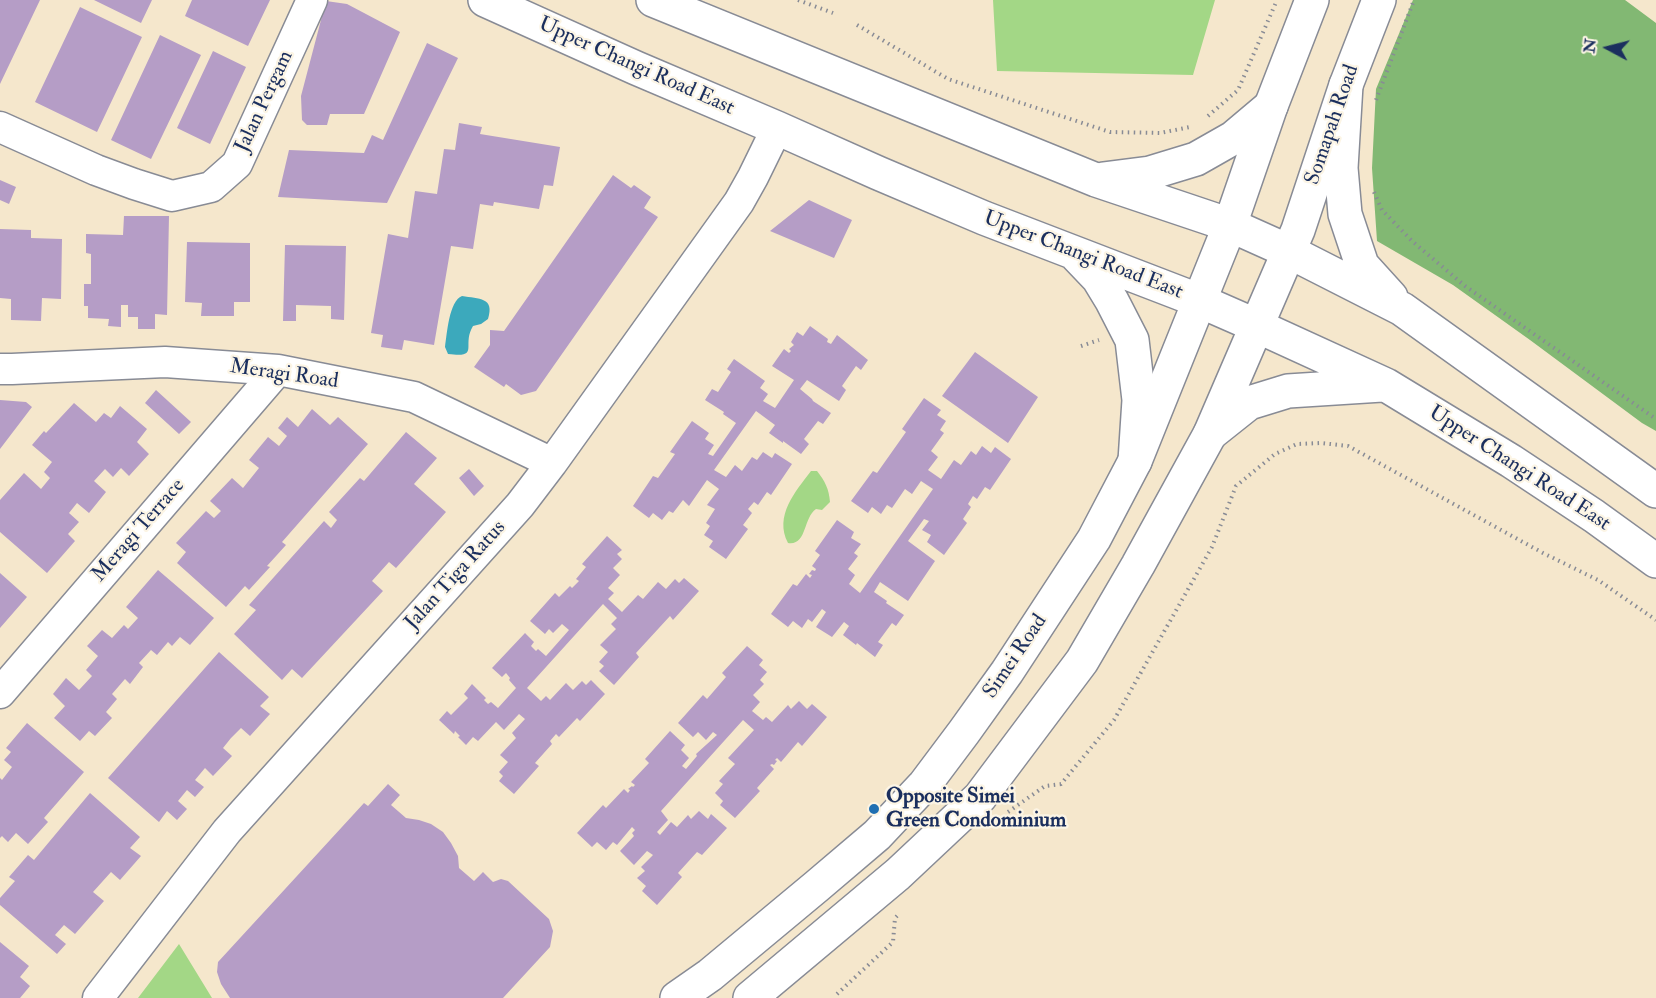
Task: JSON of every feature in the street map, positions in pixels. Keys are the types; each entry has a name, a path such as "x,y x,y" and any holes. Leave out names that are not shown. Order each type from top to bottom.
{"main road":[{"name":"Upper Changi Road East","path":"485,0 878,173 984,218 1200,301 1386,385 1511,461 1594,516 1656,561"},
{"path":"653,0 1096,180 1230,225 1288,251 1402,309 1656,491"},
{"path":"1230,225 1271,106 1312,0"},
{"name":"Somapah Road","path":"1288,251 1298,230 1346,85 1379,0"},
{"path":"1346,85 1341,168 1345,214 1362,264 1402,309"},
{"path":"1096,180 1150,173 1196,159 1233,138 1271,106"},
{"name":"Simei Road","path":"677,998 710,975 877,835 925,784 964,732 1094,539 1135,461 1230,225"},
{"path":"750,998 898,874 980,797 1082,662 1210,434 1288,251"},
{"path":"1074,253 1098,278 1132,340 1139,400 1135,461"},
{"path":"1210,434 1249,403 1288,391 1386,385"}],"street":[{"name":"Jalan Pergam","path":"0,126 96,170 172,196 211,187 237,164 312,0"},
{"name":"Jalan Tiga Ratus","path":"98,998 227,831 520,505 739,202 777,128"},
{"name":"Meragi Road","path":"0,369 165,362 278,370 414,397 552,463"},
{"name":"Meragi Terrace","path":"0,693 278,370"}],"path":[{"path":"798,0 832,13"},
{"path":"1205,118 1238,90 1277,0"},
{"path":"1376,100 1414,0"},
{"path":"857,25 948,79 1110,132 1160,133 1197,126"},
{"path":"1373,189 1382,210 1412,242 1464,286 1656,419"},
{"path":"1007,814 1045,786 1061,784 1114,720 1212,546 1236,486 1275,454 1297,444 1348,446 1543,554 1599,580 1656,620"},
{"path":"837,994 893,942 896,918 900,912"}],"green space":[{"path":"993,0 1215,0 1193,75 997,71"},
{"path":"1413,0 1625,0 1656,23 1656,431 1453,285 1377,241 1372,168 1376,89"},
{"path":"811,471 817,471 822,478 828,489 830,502 822,510 816,509 812,513 799,540 788,543 784,533 785,514 793,496"},
{"path":"179,944 212,998 138,998"}],"water":[{"path":"462,296 484,300 490,312 488,319 473,326 467,352 458,355 448,354 445,347 449,318 454,304"}],"building":[{"path":"0,0 40,0 0,84"},
{"path":"94,0 152,0 141,23"},
{"path":"192,0 270,0 248,46 185,16"},
{"path":"326,1 347,4 400,32 364,114 330,114 327,125 307,125 302,120 301,96"},
{"path":"80,7 142,37 97,132 35,102"},
{"path":"160,35 201,55 151,159 111,140"},
{"path":"427,43 458,58 387,203 278,197 289,150 364,153 372,135 383,140"},
{"path":"213,51 246,67 210,144 177,128"},
{"path":"459,123 482,127 480,134 560,147 553,186 544,185 539,209 494,202 493,206 480,204 473,249 451,246 434,345 404,340 402,350 381,347 383,335 371,333 388,234 408,238 415,191 437,194 444,149 455,150"},
{"path":"613,175 631,188 634,185 651,197 644,208 658,217 536,391 521,395 506,384 504,387 474,367 490,345 490,330 504,331"},
{"path":"0,180 16,187 9,204 0,200"},
{"path":"809,200 852,220 834,258 770,231"},
{"path":"124,216 169,216 167,315 155,314 155,329 138,329 138,317 128,317 128,305 121,305 121,327 108,326 109,319 88,318 88,306 84,306 84,284 91,284 91,254 86,253 86,234 123,235"},
{"path":"0,229 31,230 31,238 62,239 61,299 42,298 41,321 11,320 11,299 0,298"},
{"path":"187,242 250,243 250,302 234,302 234,316 201,316 202,303 185,302"},
{"path":"285,245 346,246 344,320 331,319 331,306 296,305 296,321 283,321"},
{"path":"810,326 828,339 827,342 831,344 837,335 868,360 861,370 856,366 842,386 846,390 839,401 807,380 800,389 831,413 823,424 818,421 804,439 809,444 801,454 769,433 775,425 756,411 714,470 726,477 735,465 742,471 752,457 757,460 763,452 772,458 775,453 792,464 771,495 767,492 758,505 754,502 748,509 752,513 743,525 748,529 726,559 709,547 713,541 704,535 710,526 706,523 715,509 707,505 719,489 707,480 689,506 683,500 673,513 669,511 662,520 653,513 649,518 633,506 653,476 658,478 675,454 670,452 692,421 709,433 705,439 714,445 708,454 713,456 736,423 705,400 712,389 718,392 731,372 727,369 734,359 765,381 760,388 768,394 763,401 775,408 794,380 772,366 784,349 789,353 791,351 789,349 794,345 791,342 797,332 803,336"},
{"path":"975,352 1038,397 1008,443 942,396"},
{"path":"156,390 191,422 179,434 145,403"},
{"path":"924,398 941,410 937,415 946,421 940,430 944,433 931,451 938,457 928,470 941,479 954,460 961,465 971,451 976,455 982,446 991,453 995,447 1011,459 990,490 985,487 977,499 973,496 968,504 971,507 963,519 967,523 944,555 927,542 931,535 922,530 929,521 924,519 908,541 935,561 908,601 880,582 874,592 904,615 896,626 892,623 878,642 883,645 875,657 843,635 849,626 844,622 832,637 816,627 826,612 822,609 812,622 808,619 802,628 793,621 788,627 771,614 793,584 797,586 806,574 810,578 812,575 809,574 812,570 815,571 816,569 812,566 820,555 815,551 837,520 854,532 851,538 861,544 854,553 858,556 848,569 855,575 849,584 860,593 933,489 921,481 912,494 905,489 892,508 887,505 881,514 872,507 868,513 851,501 873,471 877,473 906,432 902,429"},
{"path":"0,400 26,402 32,407 0,449"},
{"path":"74,403 96,422 104,413 111,418 120,406 147,429 137,442 149,454 129,476 121,468 113,477 105,469 94,481 106,492 89,513 77,503 69,513 79,522 68,534 75,541 47,573 0,532 0,500 24,473 41,489 50,478 44,472 52,462 32,445"},
{"path":"312,409 330,425 338,417 368,444 282,542 286,545 267,566 270,567 249,590 245,586 226,607 177,563 186,552 176,543 206,511 214,518 221,511 210,501 232,478 243,488 259,468 249,460 268,437 279,446 287,436 278,428 287,417 298,427"},
{"path":"406,432 437,458 414,484 446,512 396,568 389,562 372,581 383,591 302,678 292,669 282,680 234,634 256,610 249,605 324,521 331,528 337,520 329,512 360,478 364,481"},
{"path":"469,469 484,486 474,496 459,478"},
{"path":"607,536 622,550 617,554 622,559 613,568 620,575 608,588 614,593 608,599 622,612 638,595 643,599 658,582 666,589 675,579 679,583 684,578 699,591 673,620 670,616 636,653 639,657 614,685 599,671 604,666 599,662 608,652 600,645 616,629 611,624 617,618 603,604 527,688 541,701 546,696 550,700 566,683 573,690 582,681 586,685 591,680 605,694 580,721 577,718 559,737 556,734 550,741 552,744 535,763 539,766 514,794 499,781 503,776 499,772 508,762 500,755 516,738 512,733 525,719 519,714 504,730 496,722 478,741 473,737 466,745 455,731 454,734 439,720 447,711 451,715 468,698 464,694 472,684 486,698 484,700 488,704 491,702 498,708 516,688 506,673 502,677 492,668 525,633 534,642 531,646 546,656 569,630 562,624 553,633 549,629 545,634 530,621 555,593 559,597 579,581 576,579 586,567 582,564"},
{"path":"158,570 214,618 190,645 180,637 172,646 168,642 157,655 151,650 139,663 143,667 130,684 125,679 112,694 117,699 106,712 112,718 95,736 89,731 80,741 54,718 65,706 53,694 66,678 79,690 92,676 86,670 98,656 87,646 102,630 112,638 124,625 128,629 138,618 126,607"},
{"path":"0,573 27,597 0,628"},
{"path":"747,646 763,660 759,665 767,672 760,680 764,684 753,695 760,702 752,711 763,720 766,717 772,722 788,705 791,709 799,701 807,709 812,704 827,717 802,746 798,742 781,762 777,758 774,765 770,765 774,769 757,788 760,791 735,818 720,805 723,801 715,793 723,784 719,781 735,764 728,758 754,730 743,720 661,811 668,820 657,832 660,835 671,822 677,827 688,815 691,819 699,811 708,819 711,814 727,828 702,855 697,852 678,873 682,877 657,905 642,891 646,886 637,878 645,871 641,867 653,855 647,851 634,865 620,851 634,836 632,833 635,830 632,827 617,845 613,842 606,850 597,842 592,847 577,833 603,805 606,808 624,789 628,793 630,790 628,789 635,785 631,782 649,763 645,759 670,731 685,745 681,750 689,758 682,766 686,769 697,756 696,754 717,735 713,732 706,740 698,732 693,737 678,723 703,695 707,699 726,677 722,673"},
{"path":"219,652 269,697 260,706 270,714 250,736 241,728 231,738 223,748 232,756 213,776 205,768 195,780 204,787 195,797 187,790 178,801 187,809 177,820 167,811 159,822 108,778"},
{"path":"27,723 84,772 44,818 48,822 28,844 16,833 8,842 2,836 0,838 0,778 2,780 12,767 4,760 11,752 6,748"},
{"path":"388,784 400,795 391,805 406,818 431,824 443,832 458,856 459,868 474,881 483,872 493,882 501,879 508,881 549,919 553,931 550,947 503,998 230,998 217,972 218,962 364,803 368,806"},
{"path":"90,793 140,837 130,848 141,856 120,880 111,872 93,892 104,901 75,934 64,925 55,935 66,944 57,954 0,905 0,898 15,881 9,877 28,855 34,860"},
{"path":"0,942 29,966 20,977 30,986 20,998 0,998"}],"place":[{"name":"Opposite Simei Green Condominium","path":"874,809"}]}
